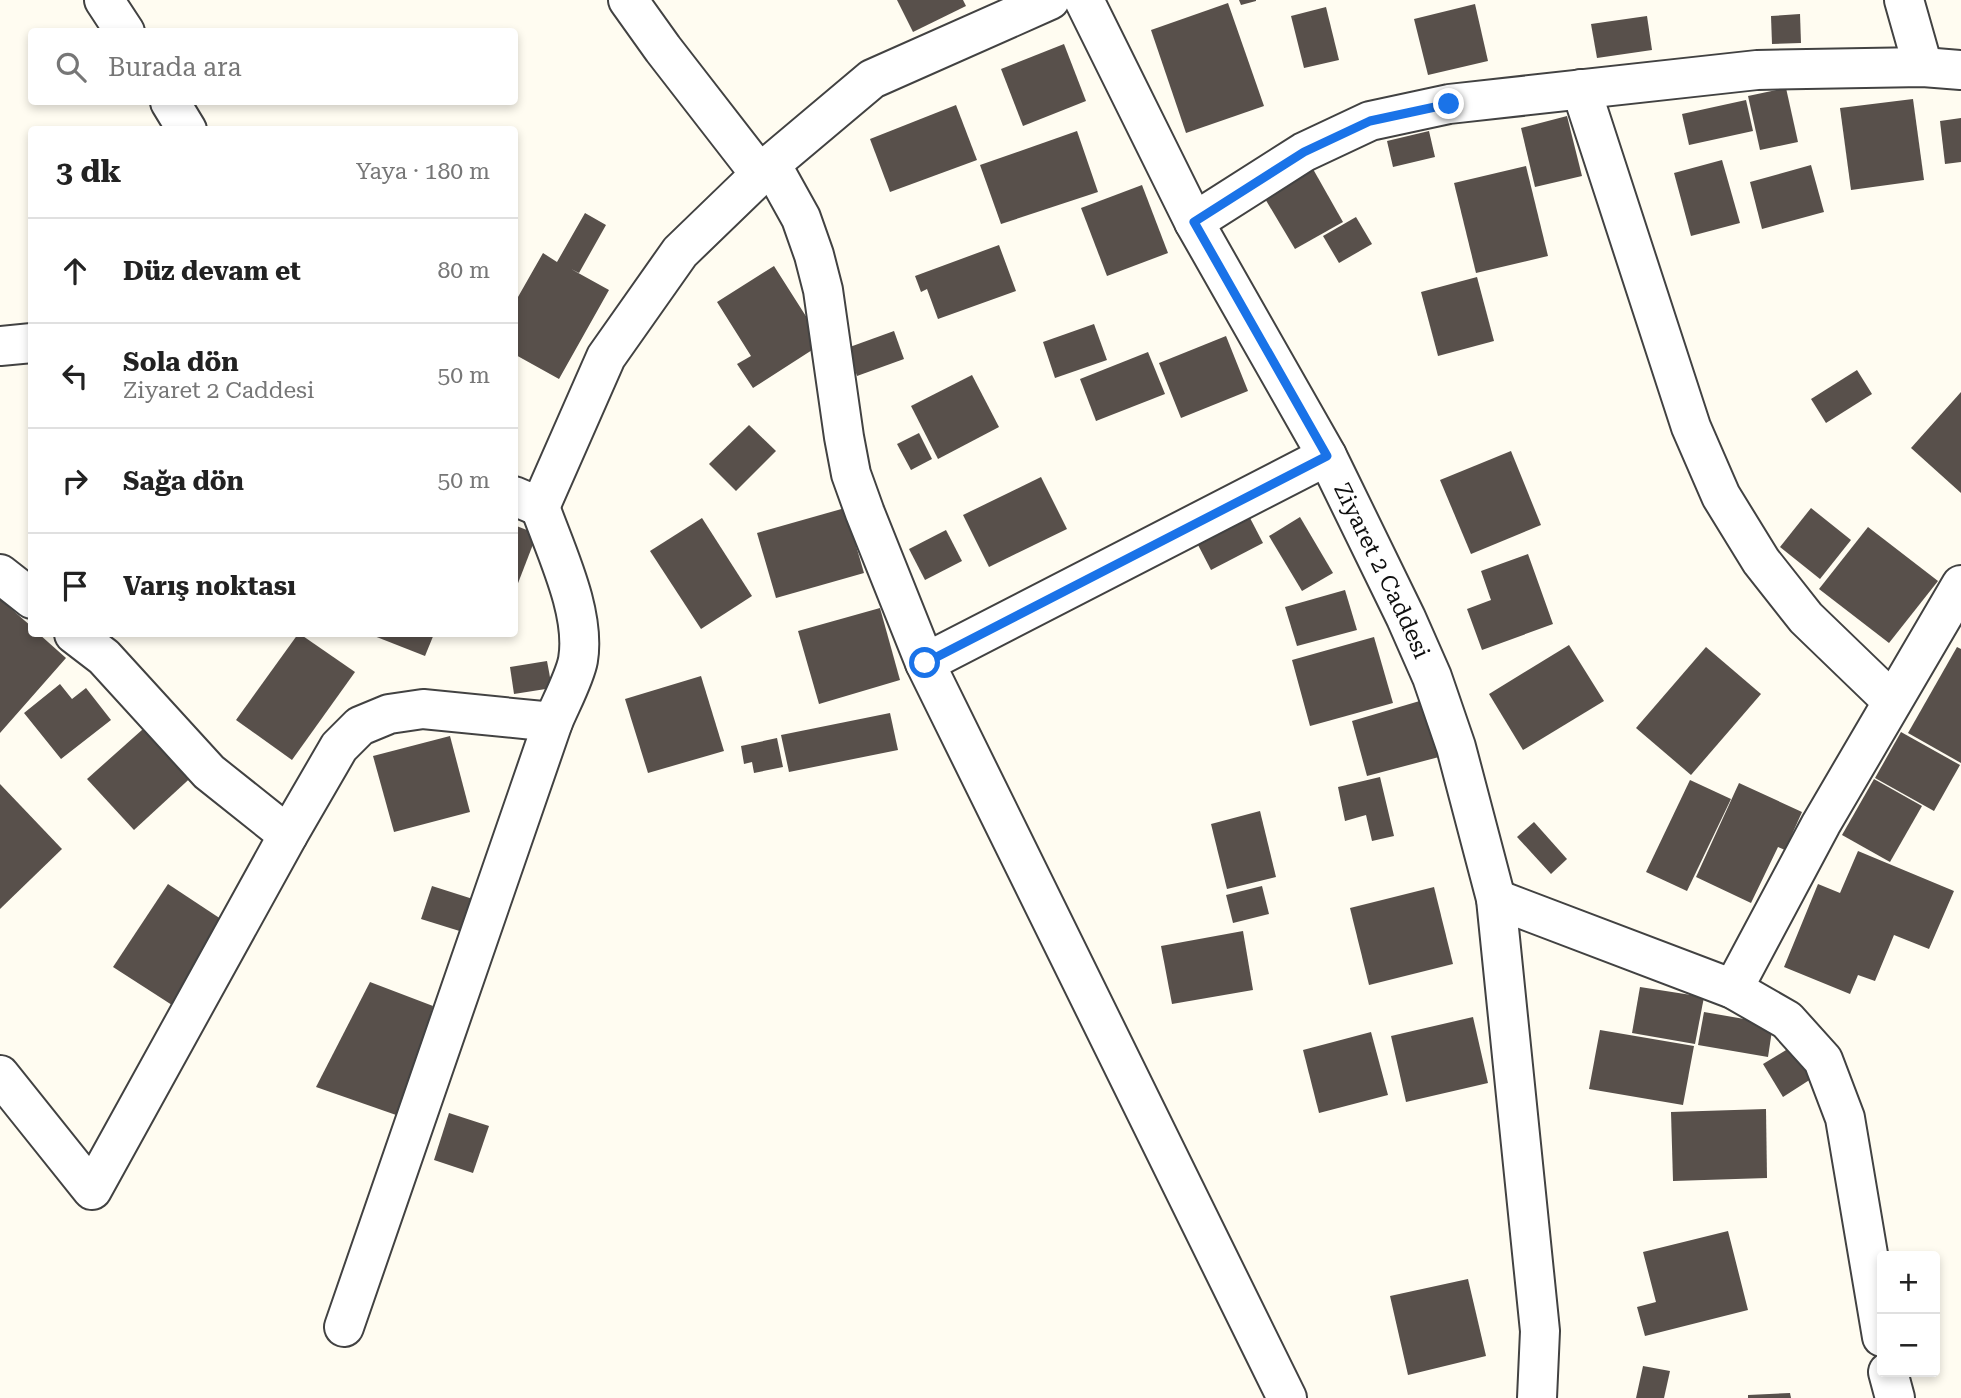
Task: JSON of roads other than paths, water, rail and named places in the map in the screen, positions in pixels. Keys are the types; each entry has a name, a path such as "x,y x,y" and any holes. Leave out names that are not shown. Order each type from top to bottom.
{"street":[{"path":"104,0 122,28"},
{"path":"628,0 663,49 766,169 801,218 823,290 851,474 925,663 1287,1398"},
{"path":"344,1327 553,722 578,662 579,637 575,606 527,502 606,357 680,252 766,169 872,79 1050,0"},
{"name":"Ziyaret 2 Caddesi","path":"1084,0 1194,222 1327,456 1406,618 1432,677 1456,747 1496,899 1540,1331 1536,1398"},
{"path":"1904,0 1923,67"},
{"path":"1194,222 1304,152 1370,121 1449,104 1757,70 1923,67 1961,70"},
{"path":"1581,89 1691,427 1721,496 1761,561 1806,618 1892,701"},
{"path":"172,105 185,126"},
{"path":"0,346 28,342"},
{"path":"925,663 1327,456"},
{"path":"0,574 28,596"},
{"path":"1734,989 1821,824 1961,584"},
{"path":"78,637 104,657 209,772 288,835"},
{"path":"0,1075 92,1190 339,747 360,726 389,714 423,709 553,722"},
{"path":"1496,899 1734,989 1787,1020 1823,1060 1845,1118 1878,1314"},
{"path":"1889,1377 1895,1398"}]}
